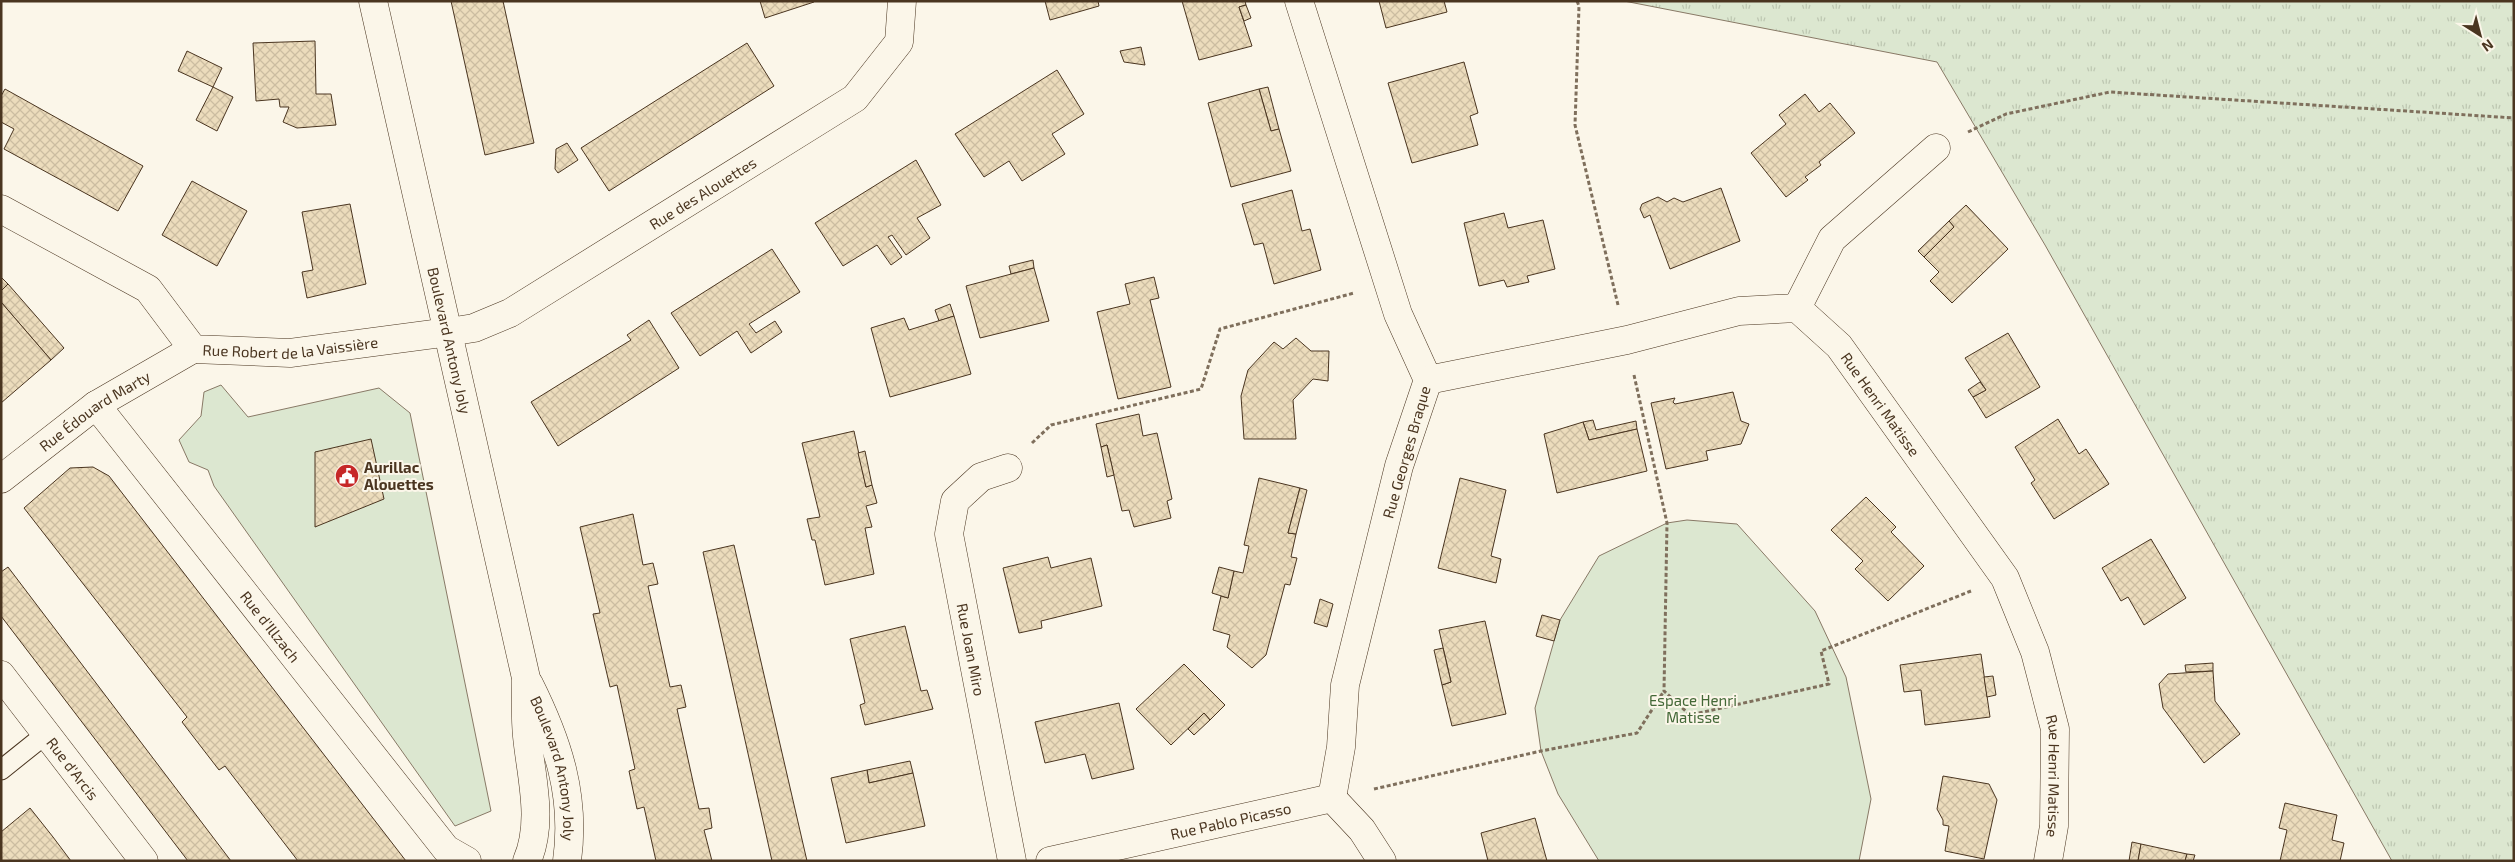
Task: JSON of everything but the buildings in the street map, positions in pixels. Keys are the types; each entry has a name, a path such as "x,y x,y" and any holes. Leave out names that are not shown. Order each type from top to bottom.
{"street":[{"name":"Boulevard Antony Joly","path":"373,1 526,678 526,733 537,818 532,849 527,861"},
{"name":"Rue des Alouettes","path":"449,332 474,328 510,313 855,98 899,42 902,1"},
{"name":"Rue Georges Braque","path":"1299,1 1398,314 1428,380 1399,466 1345,685 1341,747 1332,798"},
{"path":"1428,380 1627,340 1739,311 1797,308 1832,239 1936,148"},
{"name":"Rue Robert de la Vaissière","path":"1,209 148,289 193,348 290,353 449,332"},
{"name":"Rue Henri Matisse","path":"1797,308 1840,346 2005,578 2035,652 2054,729 2054,826 2048,861"},
{"name":"Rue Édouard Marty","path":"1,479 96,405 193,348"},
{"name":"Rue d'Illzach","path":"96,405 454,857"},
{"name":"Rue Joan Miro","path":"1008,468 981,477 954,501 949,534 1012,861"},
{"name":"Rue d'Arcis","path":"1,675 144,861"},
{"name":"Boulevard Antony Joly","path":"526,678 550,726 567,785 570,823 566,861"},
{"path":"1332,798 1362,830 1382,861"},
{"name":"Rue Pablo Picasso","path":"1050,861 1332,798"}],"lane":[{"path":"1,770 46,734"}],"path":[{"path":"1332,798 1541,751 1637,734 1664,690 1666,522 1627,340 1576,125 1579,6 1577,1"},
{"path":"1936,148 2006,114 2110,92 2514,118"},
{"path":"1008,468 1051,425 1201,389 1220,329 1388,284"},
{"path":"1664,690 1690,715 1829,684 1821,651 2005,578"}],"green space":[{"path":"1624,1 2514,1 2514,861 2392,861 2045,245 1937,62"},
{"path":"221,385 248,417 379,388 410,413 491,811 455,826 214,486 208,470 189,462 179,440 201,416 204,392"},
{"name":"Espace Henri Matisse","path":"1687,520 1737,524 1815,611 1846,677 1871,799 1859,861 1599,861 1558,794 1541,751 1535,708 1560,620 1599,556 1667,523"}],"place":[{"name":"Aurillac Alouettes","path":"347,476"}]}
